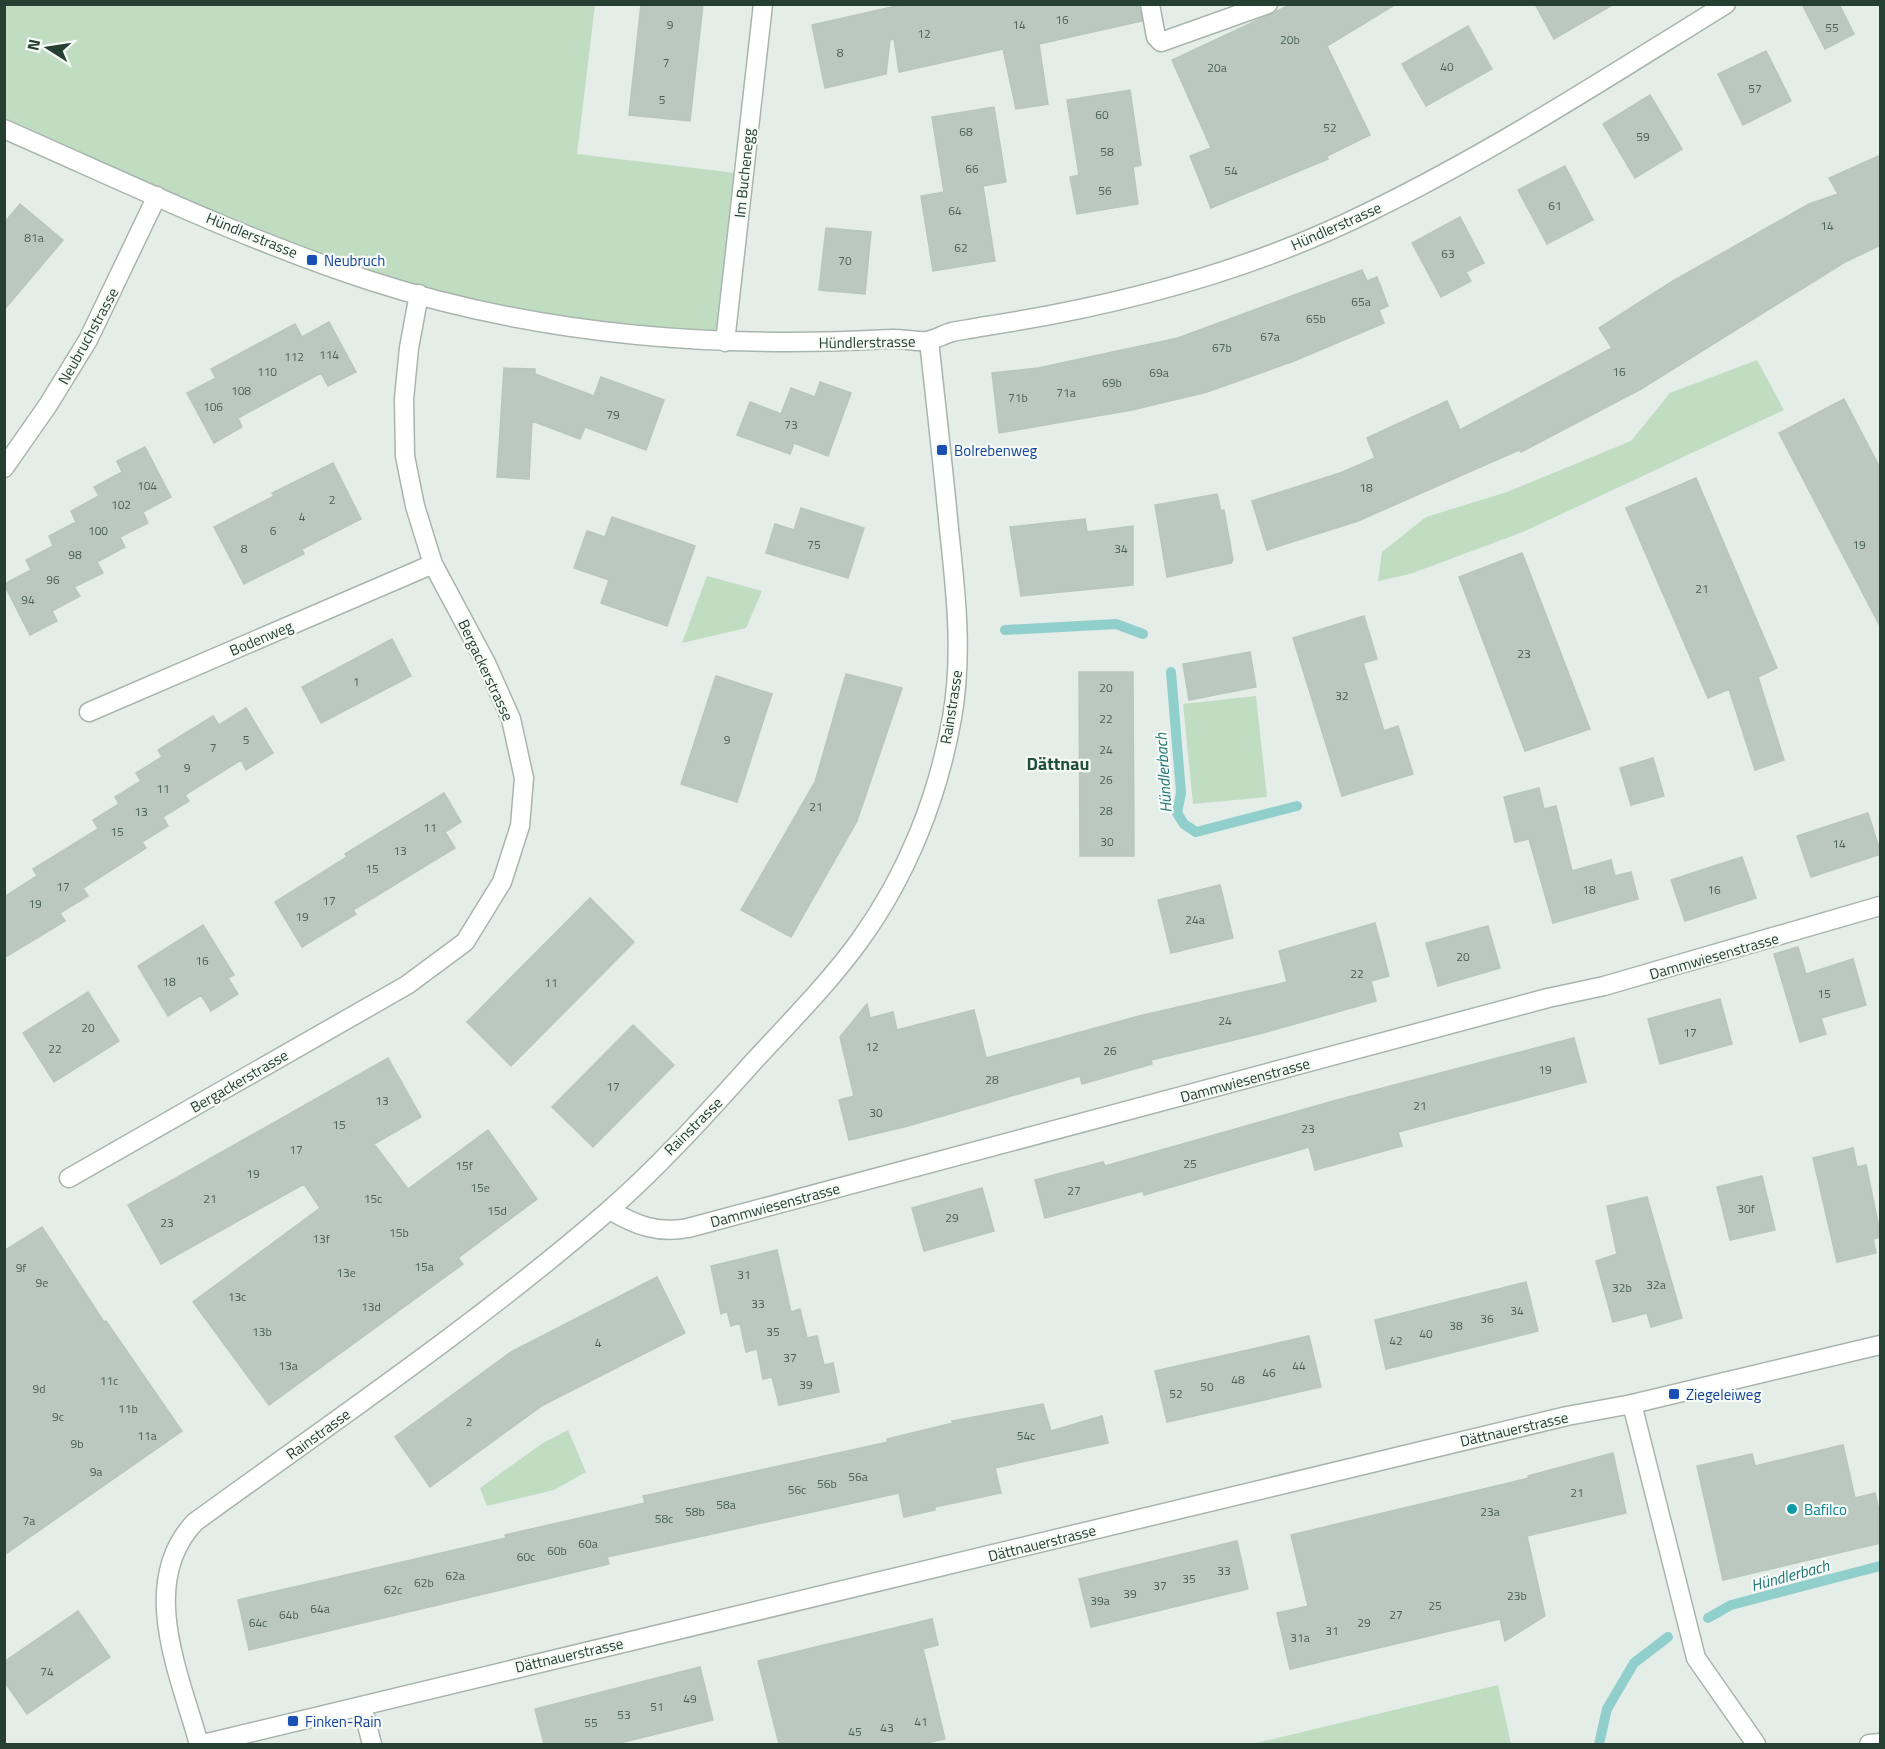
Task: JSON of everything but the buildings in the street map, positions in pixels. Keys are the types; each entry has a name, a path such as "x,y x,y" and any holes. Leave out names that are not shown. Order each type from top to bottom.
{"street":[{"name":"Im Buchenegg","path":"725,342 763,4"},
{"path":"1150,4 1156,38 1161,42 1268,4"},
{"name":"Hündlerstrasse","path":"4,129 280,248 373,282 476,309 578,328 725,342 835,342 898,338 929,341 952,332 1052,315 1167,288 1245,264 1322,234 1412,190 1556,109 1726,4"},
{"name":"Neubruchstrasse","path":"4,468 48,405 88,340 157,196"},
{"name":"Bergackerstrasse","path":"69,1178 407,986 465,942 502,882 520,826 524,778 511,719 486,663 433,564 416,506 404,436 406,375 419,294"},
{"name":"Rainstrasse","path":"201,1744 165,1609 168,1568 184,1534 195,1522 460,1330 610,1210 726,1093 843,962 891,891 925,815 951,719 958,656 955,582 929,341"},
{"name":"Bodenweg","path":"89,712 433,564"},
{"name":"Dammwiesenstrasse","path":"610,1210 649,1228 674,1231 688,1228 1548,998 1604,986 1881,906"},
{"name":"Dättnauerstrasse","path":"201,1744 1566,1416 1632,1404 1881,1345"},
{"path":"1632,1404 1696,1658 1756,1744"},
{"path":"362,1706 372,1744"},
{"path":"1869,1744 1881,1743"}],"green space":[{"path":"5,5 595,5 577,154 744,174 725,342 662,338 373,282 5,129"},
{"path":"1757,360 1784,410 1523,532 1410,574 1378,581 1382,552 1426,517 1507,492 1631,441 1670,393"},
{"path":"707,576 762,591 746,628 682,643"},
{"path":"1256,696 1267,797 1193,804 1183,704"},
{"path":"568,1430 586,1472 554,1490 487,1506 480,1488 543,1443"},
{"path":"1498,1685 1511,1744 1252,1744"}],"waterway":[{"name":"Hündlerbach","path":"1005,630 1116,624 1143,634"},
{"name":"Hündlerbach","path":"1171,672 1181,793 1177,813 1184,824 1196,832 1297,806"},
{"name":"Hündlerbach","path":"1708,1618 1731,1605 1880,1566"},
{"name":"Hündlerbach","path":"1599,1744 1607,1709 1634,1663 1668,1637"}],"place":[{"name":"Neubruch","path":"312,260"},
{"name":"Bolrebenweg","path":"942,450"},
{"name":"Ziegeleiweg","path":"1674,1394"},
{"name":"Bafilco","path":"1792,1509"},
{"name":"Finken-Rain","path":"293,1721"}],"district":[{"name":"Dättnau","path":"1058,763"}]}
